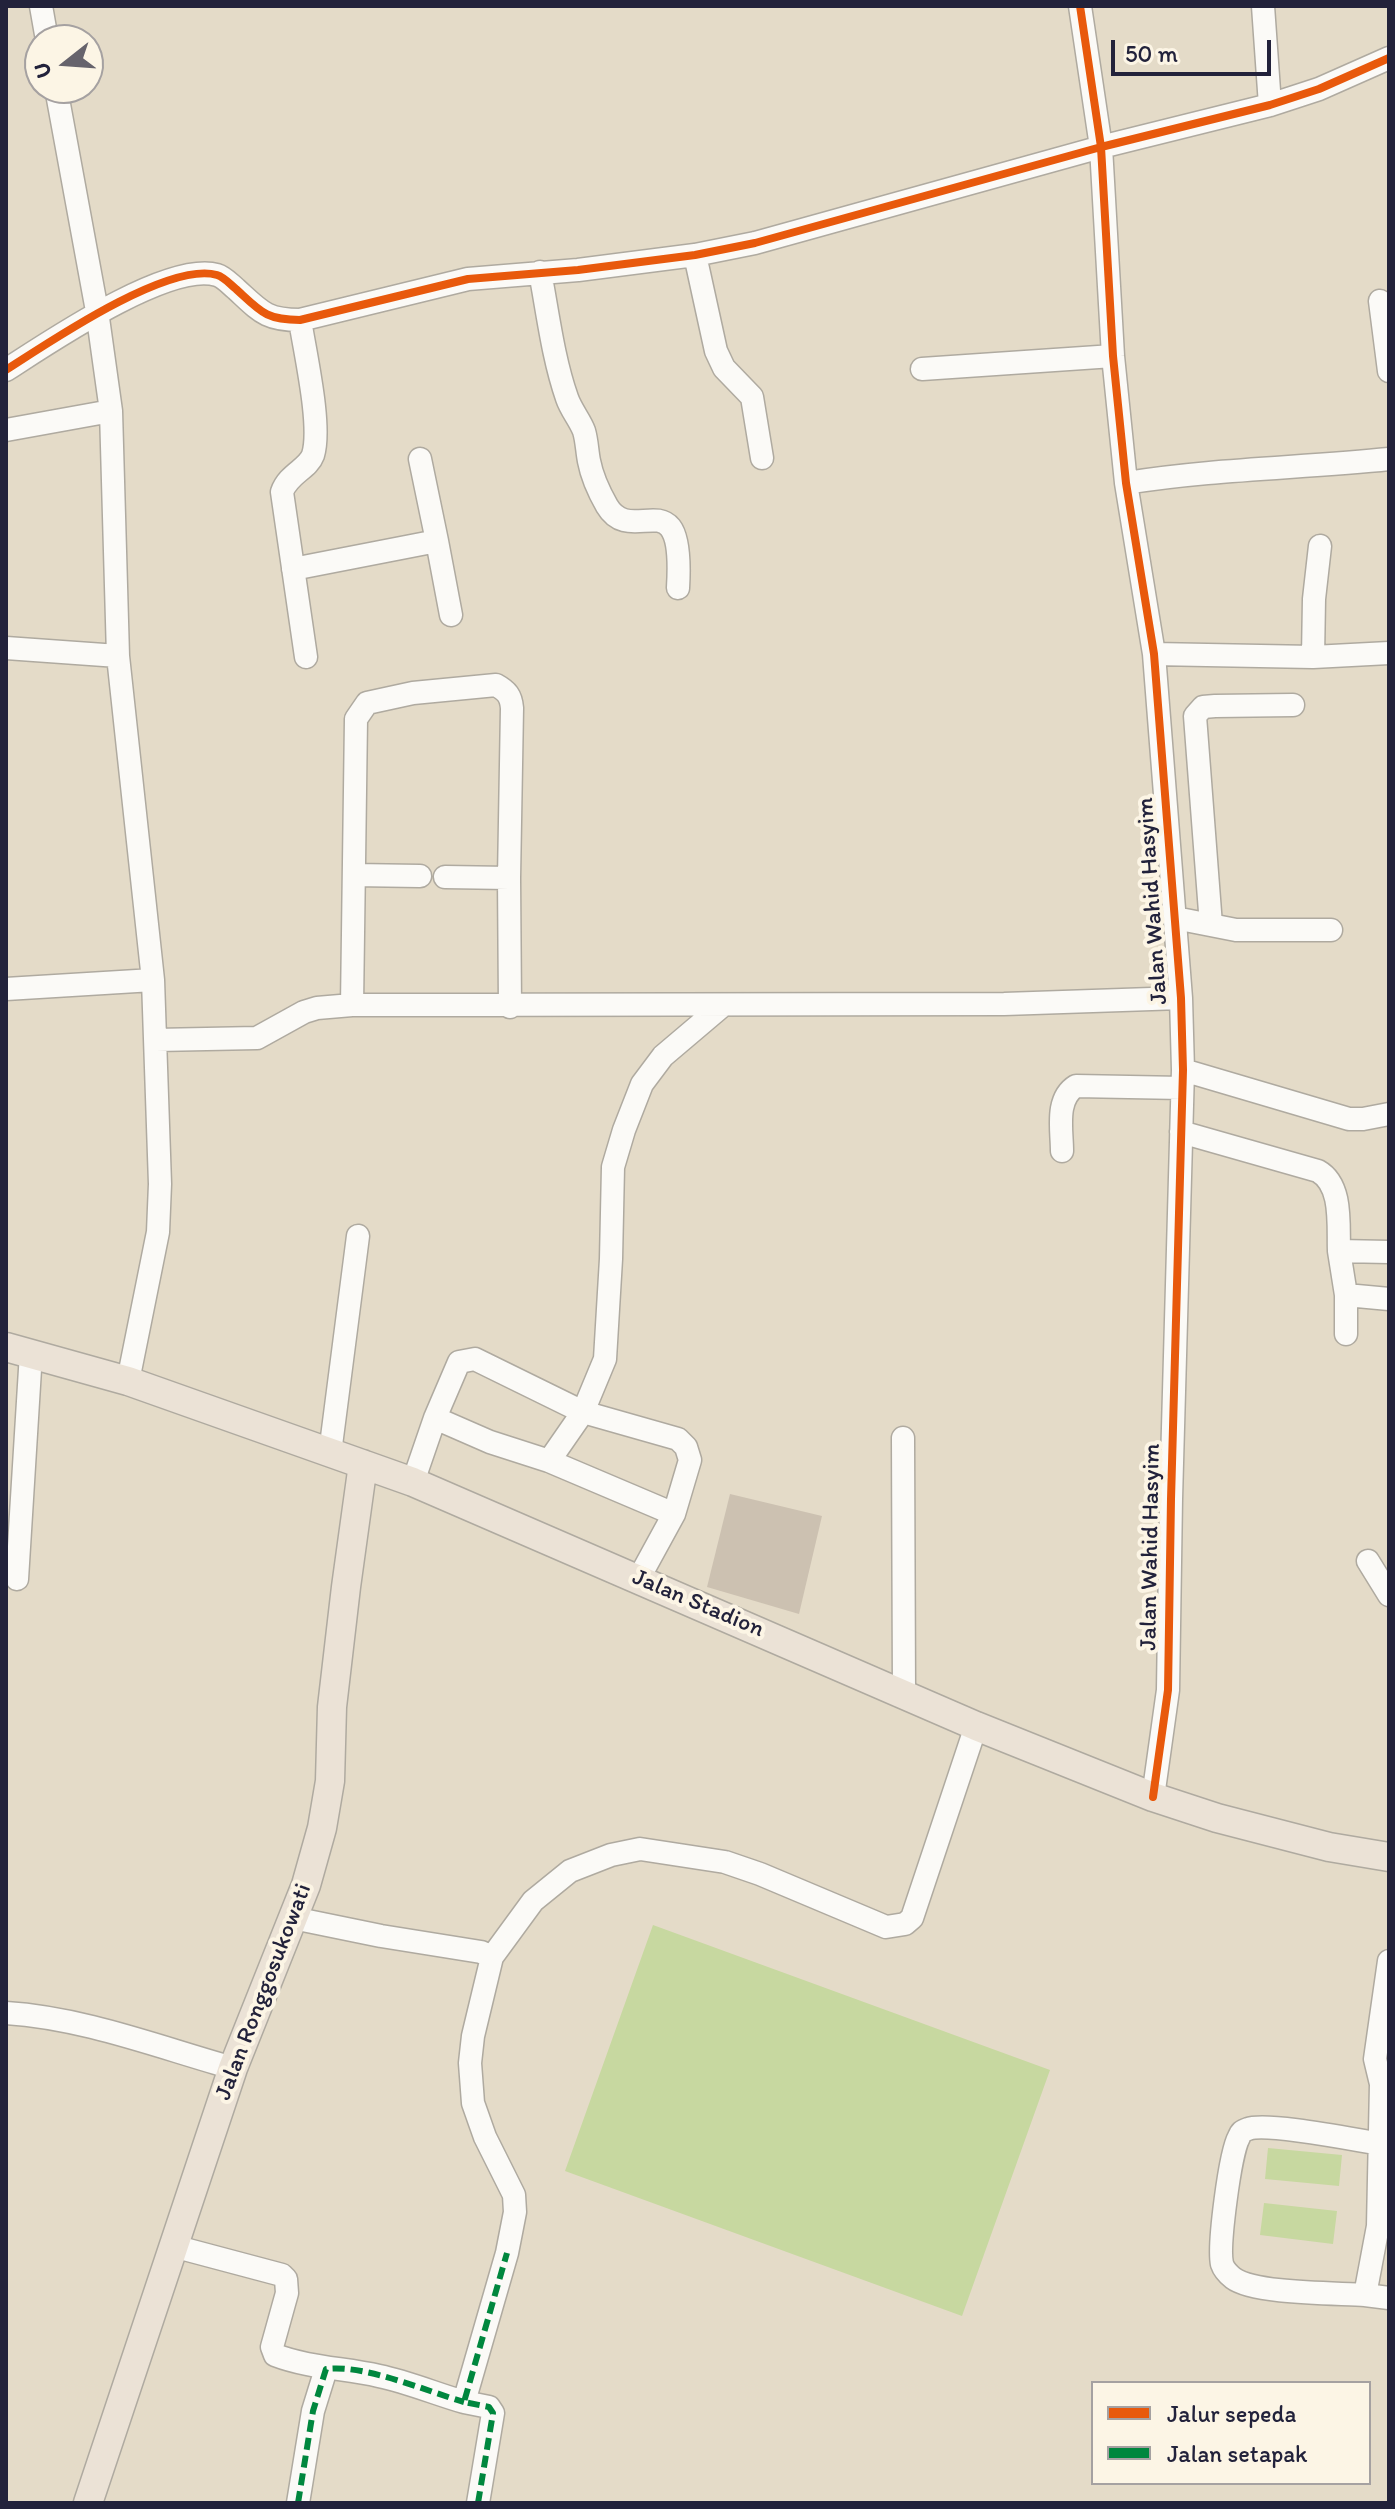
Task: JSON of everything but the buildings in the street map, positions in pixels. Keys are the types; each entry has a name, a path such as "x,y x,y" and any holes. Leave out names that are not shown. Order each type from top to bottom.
{"main road":[{"name":"Jalan Stadion","path":"18,1350 128,1381 413,1482 976,1726 1153,1797 1217,1818 1329,1847 1389,1857"},
{"name":"Jalan Ronggosukowati","path":"88,2503 233,2068 306,1885 318,1842 330,1781 332,1707 363,1464"}],"street":[{"name":"Jalan Wahid Hasyim","path":"1080,6 1101,147 1113,356 1126,483 1154,654 1181,998 1183,1079 1168,1690 1153,1797"},
{"path":"1263,6 1270,105"},
{"path":"6,370 97,311 187,273 204,272 221,276 273,319 300,320 468,279 578,270 695,255 755,243 1101,147 1270,105 1319,89 1389,58"},
{"path":"59,104 97,311 111,411 118,656 153,980 160,1184 158,1232 128,1381"},
{"path":"695,255 716,351 724,368 752,397 762,458"},
{"path":"540,272 565,389 584,433 589,465 598,490 618,519 660,521 673,528 680,559 678,588"},
{"path":"1380,301 1389,371"},
{"path":"300,320 318,435 312,460 291,476 282,492 306,657"},
{"path":"922,369 1113,356"},
{"path":"6,430 111,411"},
{"path":"420,459 451,615"},
{"path":"1126,483 1231,470 1389,459"},
{"path":"293,569 437,541"},
{"path":"1313,657 1314,599 1320,546"},
{"path":"6,648 118,656"},
{"path":"1154,654 1313,657 1389,653"},
{"path":"352,1005 356,719 367,703 413,693 496,685 505,690 512,708 510,1007"},
{"path":"1211,925 1196,713 1203,707 1215,706 1293,705"},
{"path":"354,875 420,876"},
{"path":"445,877 509,878"},
{"path":"1175,918 1270,931 1331,930"},
{"path":"6,989 153,980"},
{"path":"156,1040 257,1038 304,1012 352,1005 1004,1004 1181,998"},
{"path":"549,1461 583,1412 605,1359 613,1167 624,1130 642,1084 663,1056 722,1006"},
{"path":"1062,1151 1062,1106 1065,1096 1076,1086 1183,1079 1349,1119 1389,1114"},
{"path":"1181,1132 1318,1171 1328,1177 1334,1188 1346,1295 1346,1334"},
{"path":"330,1453 358,1236"},
{"path":"1339,1251 1389,1252"},
{"path":"1346,1295 1389,1299"},
{"path":"17,1579 18,1350"},
{"path":"413,1482 459,1362 466,1359 475,1359 583,1412 678,1439 686,1447 690,1460 674,1514 639,1578"},
{"path":"435,1418 490,1442 549,1461 674,1514"},
{"path":"903,1438 904,1693"},
{"path":"1368,1561 1389,1595"},
{"path":"464,2402 507,2253 515,2212 514,2195 485,2137 473,2103 470,2063 473,2036 492,1957 533,1901 570,1871 611,1855 640,1849 725,1862 886,1927 905,1924 912,1918 976,1726"},
{"path":"293,1918 481,1952 492,1957"},
{"path":"1365,2295 1378,2226 1385,2144 1379,2127 1381,2084 1375,2059 1389,1961"},
{"path":"6,2013 29,2014 99,2028 233,2068"},
{"path":"1385,2144 1255,2127 1243,2131 1233,2160 1221,2261 1225,2271 1235,2280 1283,2290 1389,2298"},
{"path":"173,2246 282,2275 288,2285 273,2352 279,2357 326,2369 383,2377 489,2407 493,2413 478,2503"},
{"path":"298,2503 313,2411 326,2369"}],"green space":[{"path":"653,1925 1050,2070 962,2316 565,2171"},
{"path":"1268,2148 1342,2155 1339,2186 1265,2179"},
{"path":"1264,2203 1337,2211 1333,2244 1260,2235"}],"marked path":[{"path":"478,2503 493,2413 489,2407 464,2402 507,2253"},
{"path":"298,2503 313,2411 326,2369 376,2374 464,2402"}],"cycle path":[{"path":"1080,6 1101,147 1113,356 1126,483 1154,654 1181,998 1183,1070 1168,1690 1153,1797"},
{"path":"6,370 109,307 169,280 196,274 217,275 258,309 271,316 300,320 468,279 578,270 695,255 755,243 1101,147 1270,105 1319,89 1389,58"}]}
